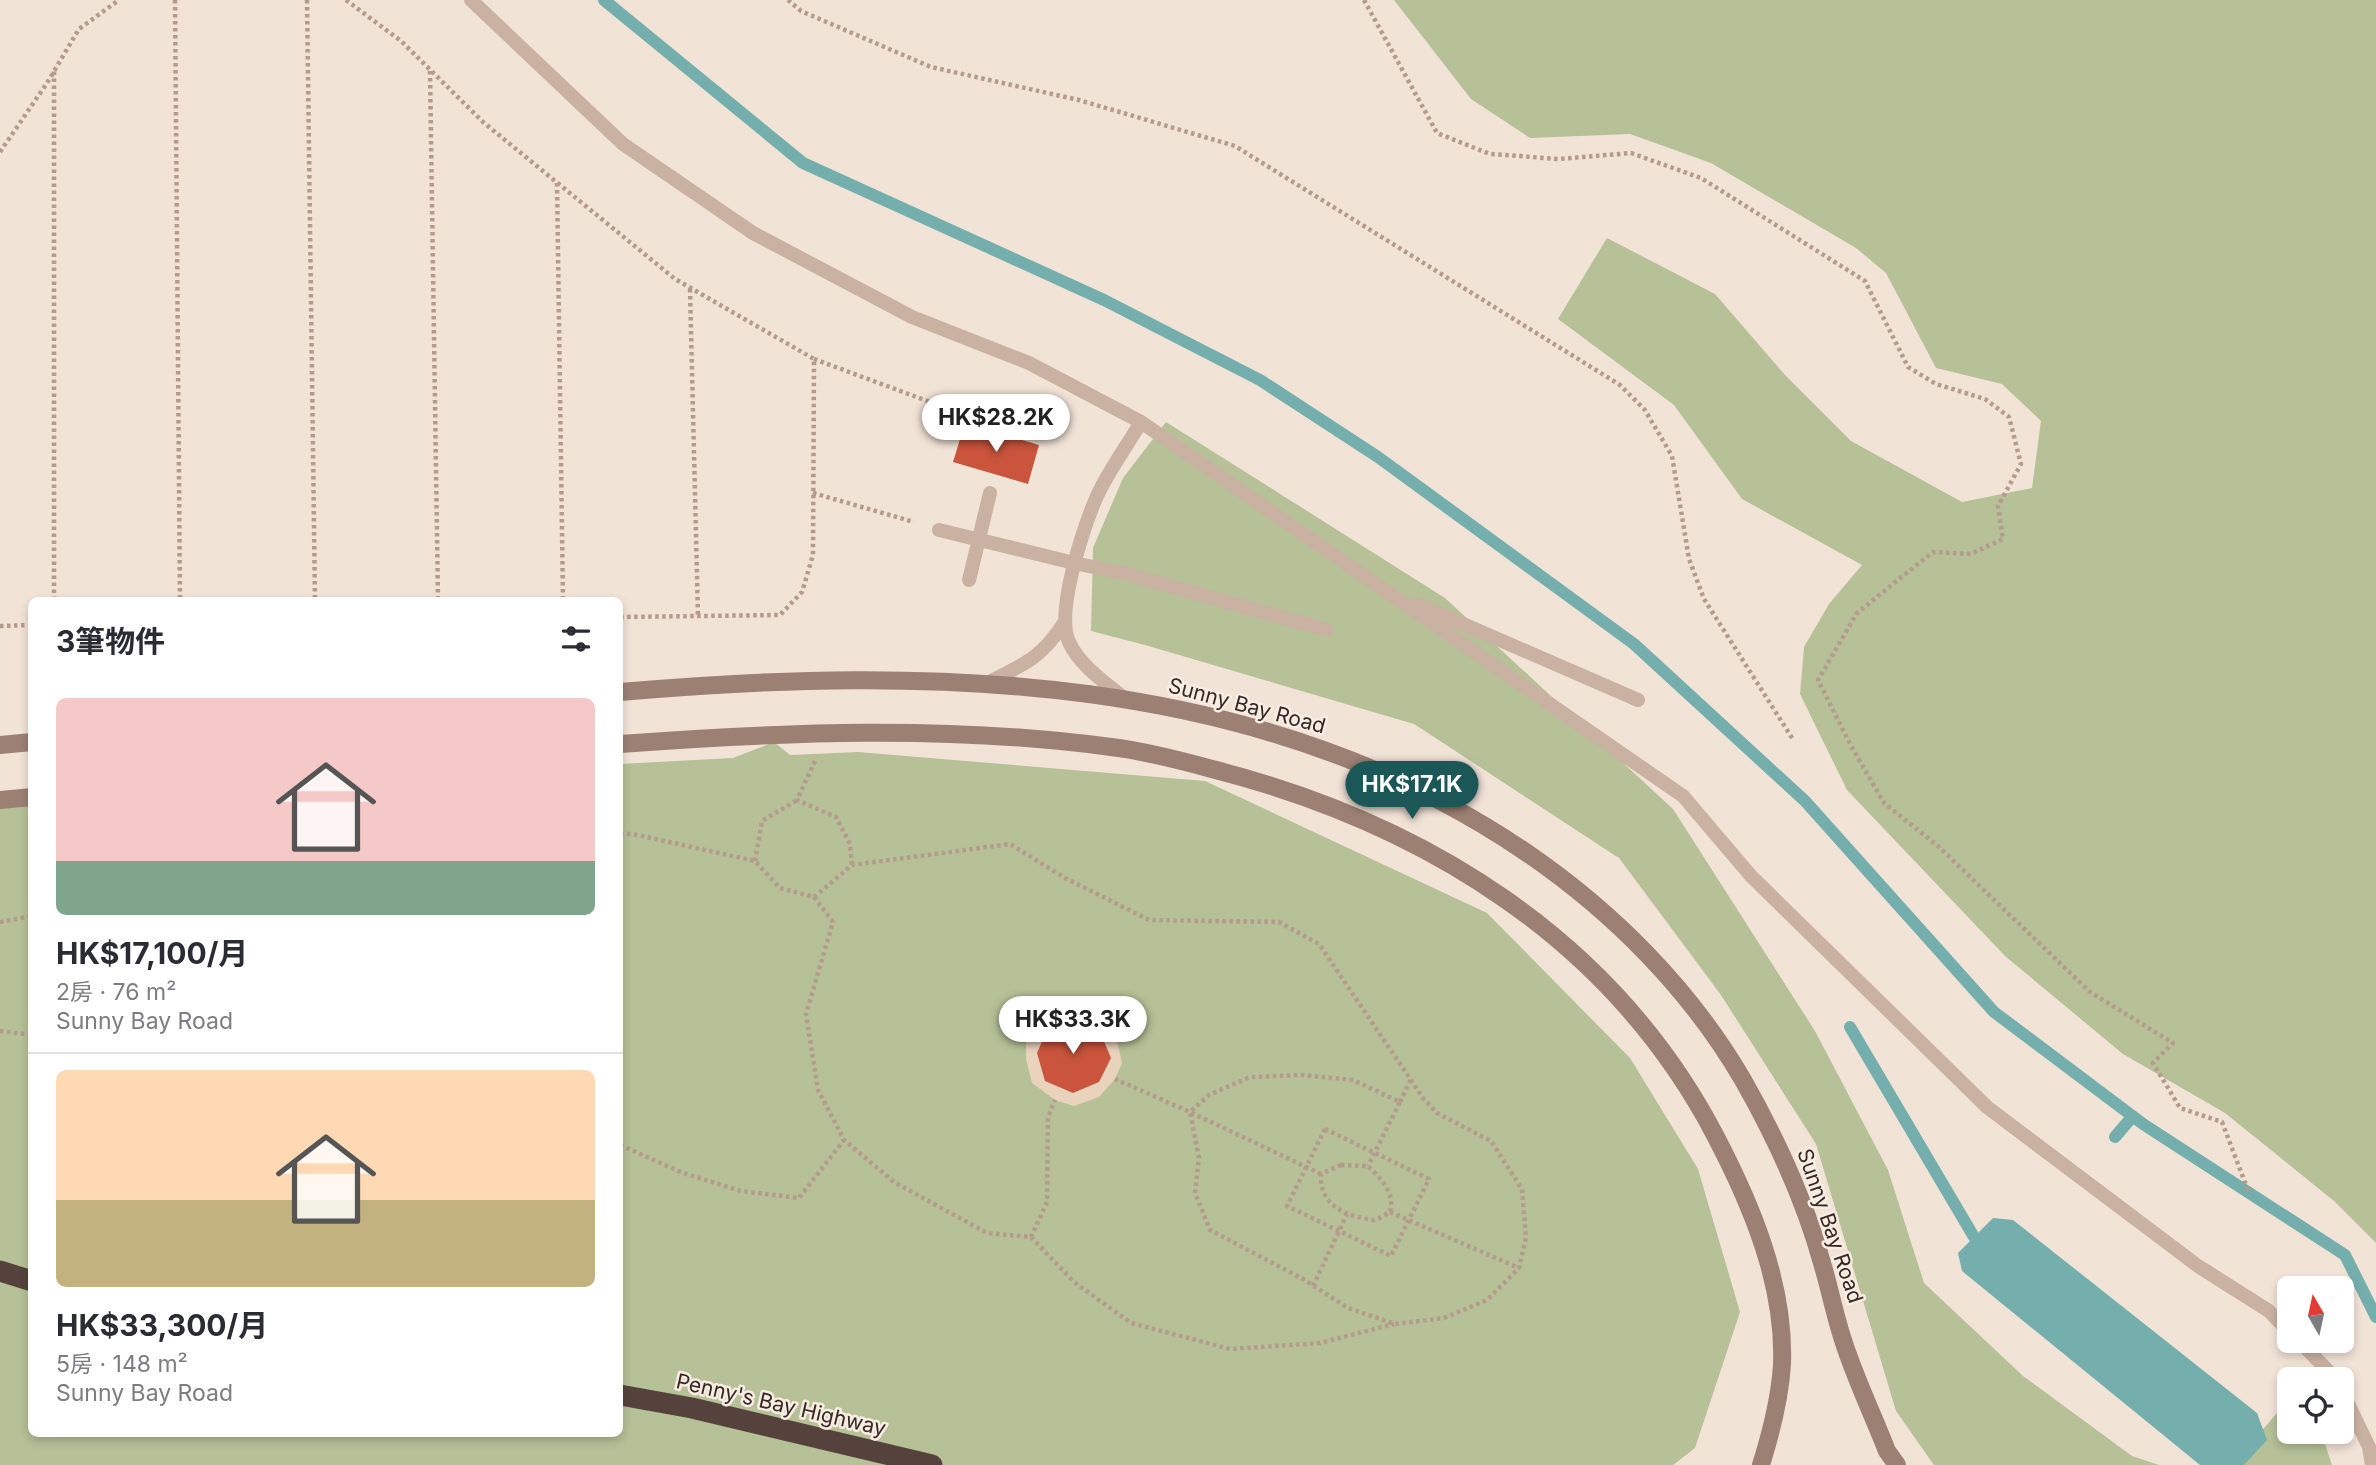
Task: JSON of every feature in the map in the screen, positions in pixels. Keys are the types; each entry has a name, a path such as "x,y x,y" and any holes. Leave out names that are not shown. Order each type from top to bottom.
{"highway":[{"path":"0,1272 28,1280"},
{"name":"Penny's Bay Highway","path":"623,1396 692,1408 932,1465"}],"main road":[{"name":"Sunny Bay Road","path":"623,692 711,684 846,679 985,684 1125,699 1207,715 1285,736 1380,770 1442,801 1502,836 1557,874 1610,917 1658,966 1703,1020 1741,1076 1773,1135 1799,1194 1821,1260 1844,1344 1887,1451 1897,1465"},
{"path":"623,744 829,732 974,735 1116,747 1258,780 1315,799 1408,840 1466,872 1540,925 1608,988 1683,1080 1730,1164 1772,1276 1781,1334 1779,1392 1760,1465"},
{"path":"0,745 28,743"},
{"path":"0,800 28,797"}],"lane":[{"path":"471,0 623,144 753,233 912,317 1029,363 1141,422 1683,796 1751,876 1987,1107 2187,1258 2269,1311 2277,1319"},
{"path":"985,684 1035,658 1050,645 1064,623 1074,563 1097,496 1141,422"},
{"path":"969,580 990,493"},
{"path":"939,530 1123,573 1327,630"},
{"path":"1387,592 1638,700"},
{"path":"1064,623 1069,642 1079,657 1090,670 1125,699"},
{"path":"2311,1353 2324,1367"},
{"path":"2354,1416 2369,1447 2372,1465"}],"path":[{"path":"0,152 79,29 119,0"},
{"path":"175,0 180,597"},
{"path":"307,0 315,597"},
{"path":"346,0 401,41 483,122 675,279 814,359 957,412"},
{"path":"788,0 801,11 931,66 1079,100 1235,146 1620,385 1645,410 1672,456 1689,559 1704,599 1794,741"},
{"path":"1364,0 1437,132 1490,154 1559,159 1631,153 1701,178 1865,281 1908,367 1936,384 1985,399 2009,417 2021,464 1998,506 2003,538 1971,554 1933,552 1857,613 1818,680 1884,803 1938,846 2091,992 2173,1043 2153,1063 2180,1108 2222,1122 2249,1193"},
{"path":"430,70 438,597"},
{"path":"54,71 54,597"},
{"path":"557,183 563,597"},
{"path":"690,288 698,616"},
{"path":"623,618 780,615 802,592 813,555 814,359"},
{"path":"813,493 939,530"},
{"path":"0,626 28,625"},
{"path":"755,861 762,821 797,800 829,732"},
{"path":"797,800 836,817 850,844 852,865"},
{"path":"623,834 755,861 780,888 814,897 833,922 806,1014 818,1090 844,1140 894,1182 986,1233 1031,1237 1074,1282 1131,1323 1230,1349 1320,1343 1395,1324 1444,1318 1487,1300 1519,1268 1526,1238 1522,1189 1491,1141 1437,1113 1423,1098 1319,944 1279,922 1149,920 1065,878 1010,844 852,865 814,897"},
{"path":"0,922 28,917"},
{"path":"0,1031 28,1034"},
{"path":"1190,1112 1209,1095 1250,1077 1301,1075 1353,1080 1399,1102"},
{"path":"1115,1079 1321,1174 1340,1165 1368,1166 1386,1185 1392,1205 1390,1212 1375,1220 1347,1214 1327,1200 1320,1185 1321,1174"},
{"path":"1368,1166 1411,1079"},
{"path":"1031,1237 1047,1202 1048,1117 1055,1100"},
{"path":"1190,1112 1199,1158 1195,1193 1210,1230 1348,1308 1395,1324"},
{"path":"1325,1129 1375,1153 1429,1179 1391,1256 1287,1206 1325,1129"},
{"path":"623,1146 683,1173 741,1191 799,1198 844,1140"},
{"path":"1390,1212 1519,1268"},
{"path":"1313,1286 1347,1214"}],"green space":[{"path":"1394,0 2376,0 2376,1243 2334,1201 2225,1113 2123,1054 2005,956 1847,790 1800,694 1804,647 1829,604 1862,565 1742,499 1674,405 1558,319 1607,238 1715,294 1785,375 1851,441 1962,502 2032,488 2041,421 2002,384 1936,368 1886,273 1856,248 1711,163 1630,134 1530,138 1471,99"},
{"path":"1166,422 1445,598 1673,809 1815,1031 1888,1170 1924,1283 2023,1376 2132,1456 2159,1465 1934,1465 1896,1411 1816,1144 1721,995 1619,858 1414,724 1091,631 1093,548 1123,478"},
{"path":"774,742 790,755 858,752 1205,781 1487,913 1630,1058 1698,1169 1740,1312 1695,1448 1673,1465 0,1465 0,798 17,797 28,788 28,1437 623,1437 623,764 733,758"},
{"path":"2277,1413 2277,1444 2325,1444 2332,1465 2232,1465"}],"shaded area":[{"path":"1068,1009 1087,1009 1114,1026 1122,1063 1115,1079 1099,1097 1074,1106 1055,1100 1032,1083 1026,1059 1026,1039 1037,1024"}],"water":[{"path":"1993,1218 2013,1220 2257,1413 2267,1440 2244,1465 2200,1465 1962,1271 1958,1253"}],"building":[{"path":"965,423 1039,445 1028,484 953,462"},
{"path":"1075,1020 1098,1027 1111,1058 1099,1082 1073,1093 1045,1081 1037,1053 1049,1026"}],"waterway":[{"path":"604,0 803,163 1104,300 1260,380 1378,457 1634,644 1805,801 1994,1012 2143,1124 2345,1255 2376,1317"},
{"path":"1850,1027 1974,1237"},
{"path":"2115,1137 2132,1117"}]}
